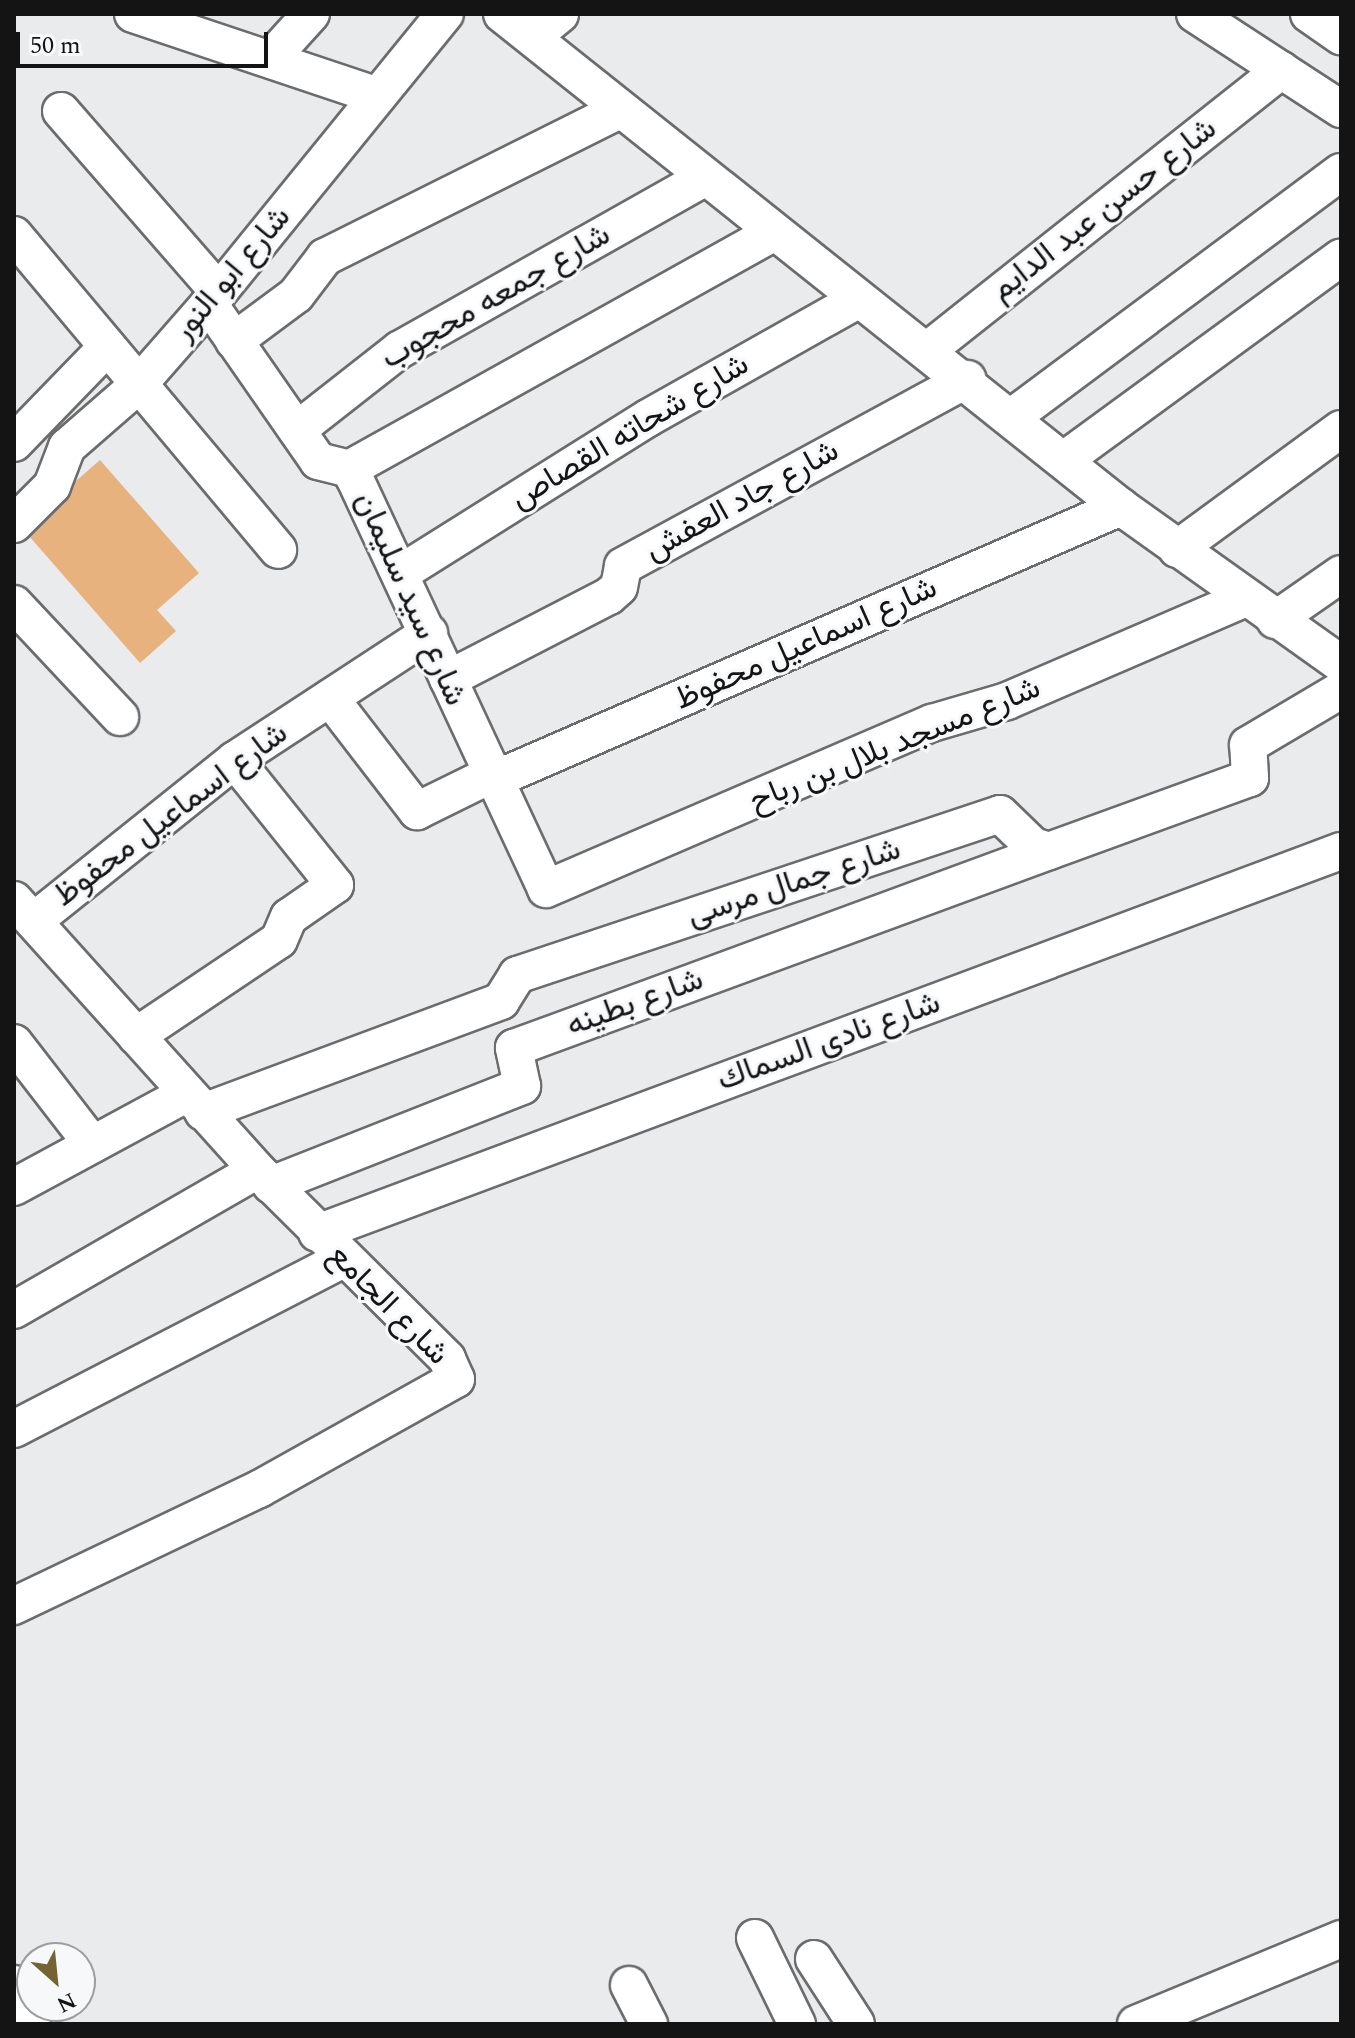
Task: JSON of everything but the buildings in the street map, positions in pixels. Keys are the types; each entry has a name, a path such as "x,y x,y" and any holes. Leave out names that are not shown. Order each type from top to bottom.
{"street":[{"path":"133,14 272,57 378,96"},
{"path":"272,57 311,14"},
{"name":"شارع ابو النور","path":"14,524 52,486 67,447 138,385 214,298 445,14"},
{"path":"502,14 771,234 967,379 1121,507 1244,599 1341,664"},
{"path":"532,37 560,14"},
{"path":"1195,14 1341,109"},
{"path":"1309,14 1341,36"},
{"name":"شارع حسن عبد الدايم","path":"928,350 1281,70"},
{"path":"234,341 296,295 325,257 620,110"},
{"name":"شارع سيد سليمان","path":"61,111 214,298 234,341 322,465 349,469 404,571 490,778 546,889"},
{"path":"1012,417 1341,172"},
{"name":"شارع جمعه محجوب","path":"297,430 399,350 704,178"},
{"path":"349,469 771,234"},
{"path":"18,249 107,347 278,550"},
{"path":"1064,460 1341,257"},
{"name":"شارع شحاته القصاص","path":"404,571 648,418 859,299"},
{"path":"14,443 107,347"},
{"name":"شارع جاد العفش","path":"448,679 609,596 619,587 623,566 967,379"},
{"path":"1177,549 1341,429"},
{"name":"شارع اسماعيل محفوظ","path":"330,698 417,811 1121,507"},
{"path":"1275,620 1341,574"},
{"name":"شارع مسجد بلال بن رباح","path":"546,889 932,723 974,714 1244,599"},
{"path":"14,604 120,717"},
{"name":"شارع اسماعيل محفوظ","path":"25,910 235,760 429,633"},
{"path":"1049,851 1250,778 1248,745 1341,690"},
{"path":"136,1036 279,940 289,917 335,885 235,760"},
{"name":"شارع جمال مرسى","path":"194,1103 501,1001 517,975 1000,814 1033,846 1049,851"},
{"name":"شارع بطينه","path":"264,1177 522,1086 514,1048 1049,851"},
{"name":"شارع نادى السماك","path":"317,1233 1341,851"},
{"name":"شارع الجامع","path":"14,1606 259,1489 451,1387 456,1379 447,1359 317,1233 194,1103 25,910"},
{"path":"14,1043 92,1144"},
{"path":"14,1187 92,1144 194,1103"},
{"path":"14,1310 264,1177"},
{"path":"14,1429 343,1259"},
{"path":"755,1938 797,2024"},
{"path":"1136,2024 1341,1939"},
{"path":"814,1959 856,2024"},
{"path":"14,1984 32,2024"},
{"path":"629,1985 649,2024"}]}
